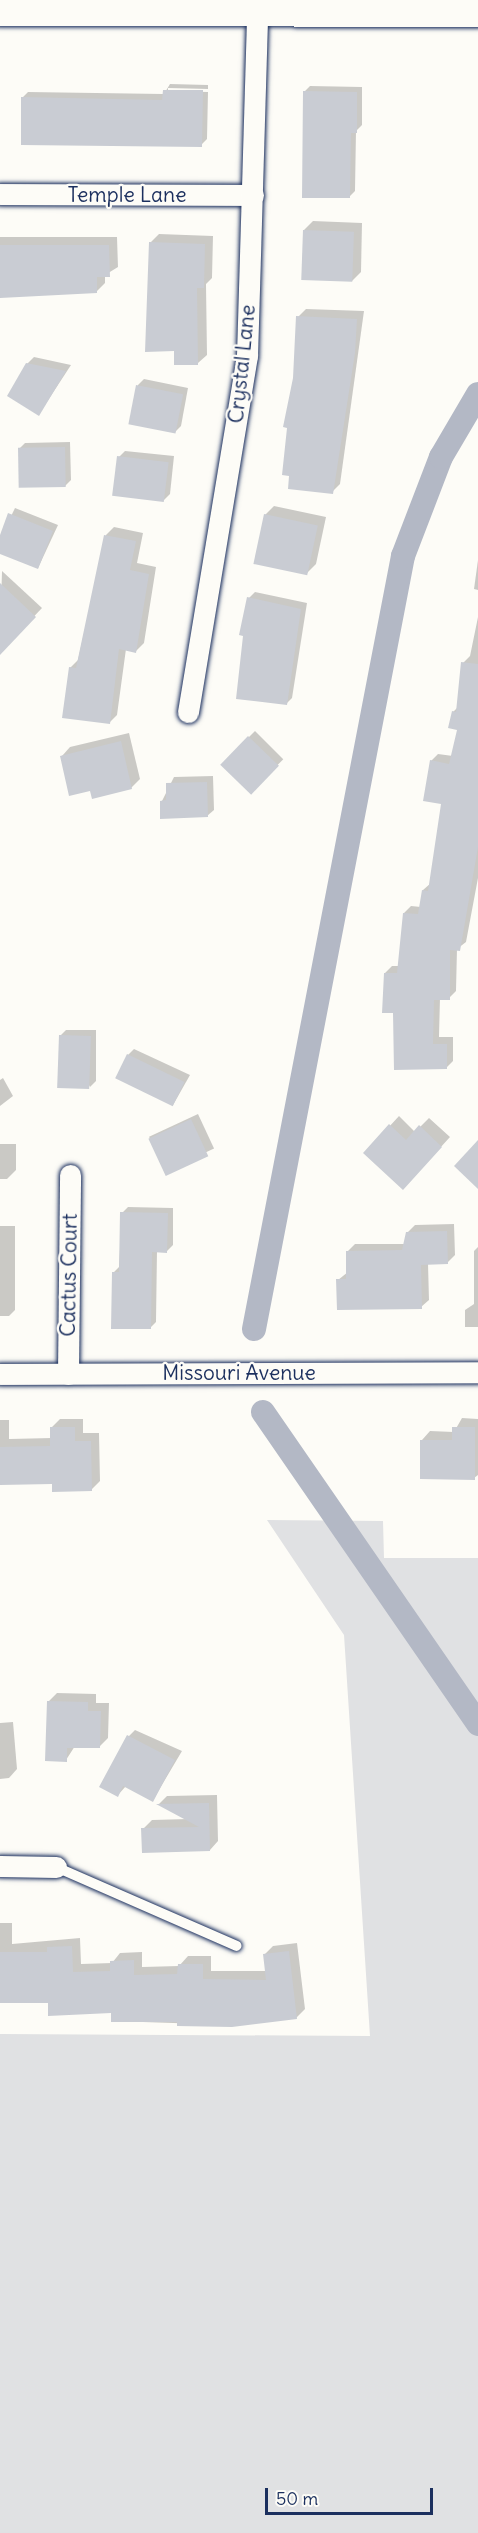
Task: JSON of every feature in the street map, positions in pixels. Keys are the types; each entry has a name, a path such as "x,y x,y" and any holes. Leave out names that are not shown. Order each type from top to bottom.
{"main road":[{"path":"0,12 478,13"}],"street":[{"name":"Crystal Lane","path":"188,712 247,356 257,12"},
{"name":"Temple Lane","path":"0,195 253,195"},
{"name":"Cactus Court","path":"68,1374 70,1175"},
{"name":"Missouri Avenue","path":"0,1374 478,1372"},
{"path":"0,1866 56,1868"}],"lane":[{"path":"56,1868 237,1946"}],"shaded area":[{"path":"267,1520 383,1521 384,1558 478,1558 478,2533 0,2533 0,2034 370,2036 344,1635"}],"building":[{"path":"163,90 203,90 202,147 21,145 21,97 162,100"},
{"path":"303,91 357,92 357,133 351,133 350,198 302,198"},
{"path":"303,230 354,232 352,282 301,280"},
{"path":"149,242 205,244 204,288 197,288 198,365 174,365 174,351 145,352"},
{"path":"0,245 109,245 110,277 97,277 97,293 0,298"},
{"path":"296,316 357,319 355,353 333,494 288,489 289,476 282,475 287,428 283,427 293,378"},
{"path":"26,363 66,371 39,416 7,396"},
{"path":"136,385 183,394 175,433 128,424"},
{"path":"65,447 66,487 19,488 18,448"},
{"path":"117,456 169,462 164,502 112,496"},
{"path":"8,513 53,531 38,569 0,554 0,535"},
{"path":"264,514 318,525 307,575 253,564"},
{"path":"104,535 136,541 130,570 149,574 136,653 119,649 110,724 62,718 69,667 76,668"},
{"path":"0,583 36,617 0,655"},
{"path":"247,597 301,609 287,705 236,699 243,636 239,635"},
{"path":"461,662 478,664 478,847 460,951 450,950 450,1000 434,1000 433,1044 447,1044 447,1069 394,1070 393,1013 382,1013 384,973 397,973 403,913 418,914 422,890 428,891 441,804 423,801 430,760 449,764 457,730 448,728 452,711 456,712"},
{"path":"248,736 279,766 251,795 220,765"},
{"path":"121,741 132,789 92,799 90,791 69,796 60,756"},
{"path":"207,782 208,817 160,819 160,801 166,800 166,783"},
{"path":"59,1035 91,1036 89,1089 57,1088"},
{"path":"127,1054 185,1082 173,1106 115,1078"},
{"path":"191,1119 208,1156 166,1176 148,1139"},
{"path":"389,1124 406,1140 419,1125 442,1147 403,1190 363,1153"},
{"path":"478,1140 478,1189 454,1166"},
{"path":"120,1212 168,1213 167,1253 152,1252 151,1329 111,1329 112,1272 119,1272"},
{"path":"447,1231 448,1264 421,1265 422,1309 337,1310 336,1279 346,1279 346,1251 402,1250 406,1232"},
{"path":"50,1427 75,1427 75,1441 91,1441 92,1491 52,1492 52,1484 0,1485 0,1447 50,1446"},
{"path":"452,1427 475,1427 475,1480 420,1479 420,1440 452,1440"},
{"path":"47,1701 88,1702 88,1711 101,1711 100,1748 67,1748 67,1762 45,1761"},
{"path":"127,1735 175,1760 153,1802 123,1786 118,1797 99,1787"},
{"path":"209,1803 210,1851 142,1853 141,1828 199,1827 156,1804"},
{"path":"72,1946 73,1972 110,1971 110,1961 134,1960 134,1975 177,1974 178,1964 203,1964 203,1979 266,1980 263,1954 289,1951 297,2019 232,2027 177,2026 177,2022 111,2022 111,2013 48,2016 48,2003 0,2003 0,1952 47,1952 47,1947"}],"waterway":[{"path":"254,1329 403,556 441,457 478,394"},
{"path":"263,1412 478,1724"}]}
